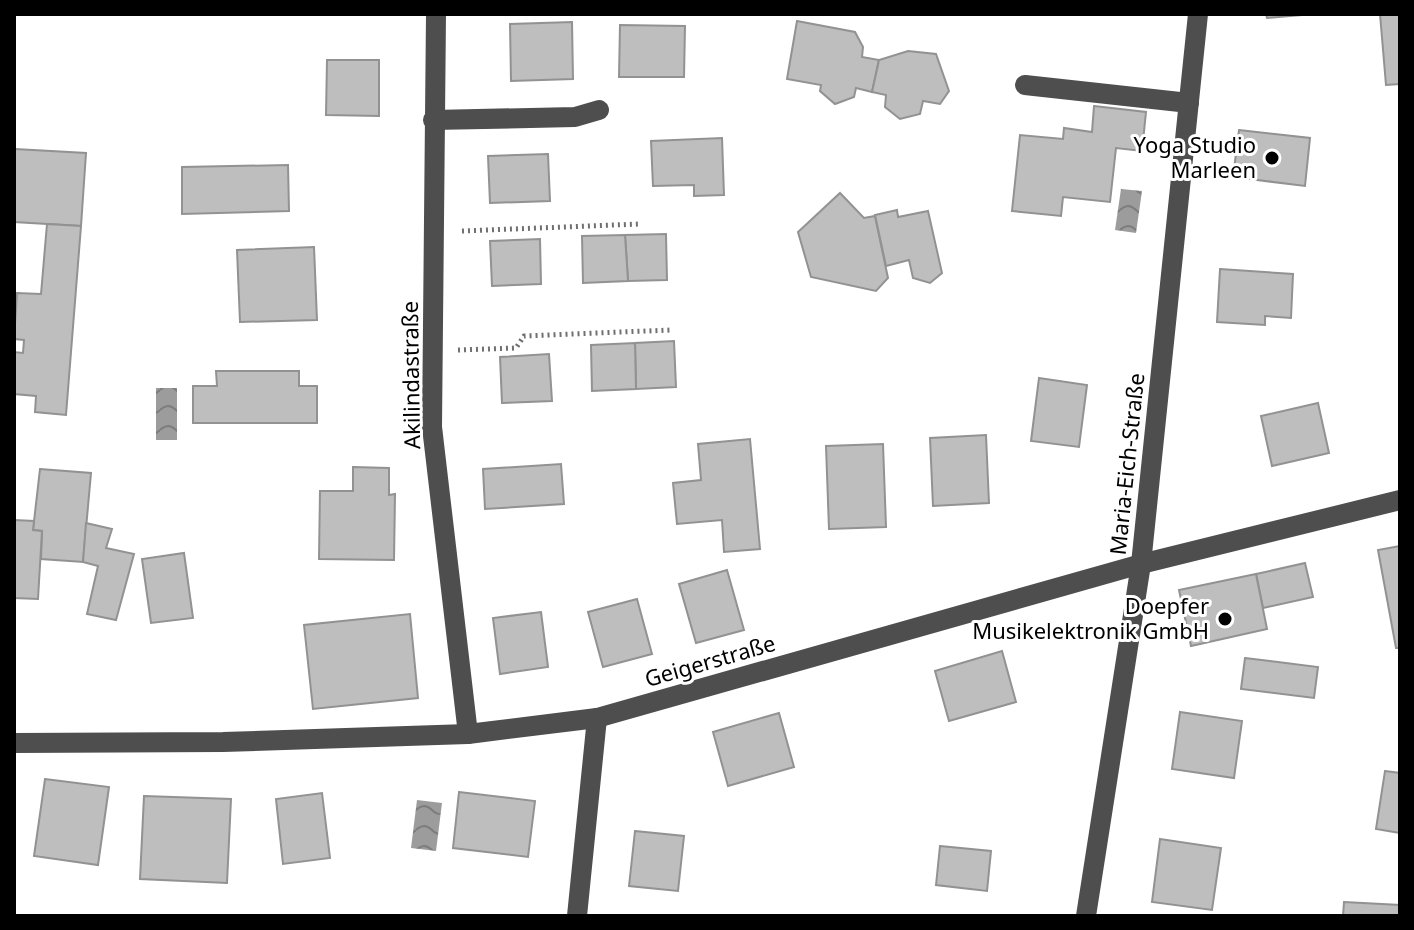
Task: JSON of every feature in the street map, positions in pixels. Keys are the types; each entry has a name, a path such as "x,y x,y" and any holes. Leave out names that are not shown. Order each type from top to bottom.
{"street":[{"name":"Akilindastraße","path":"436,14 432,427 468,734"},
{"name":"Maria-Eich-Straße","path":"1086,916 1141,564 1198,14"},
{"path":"1025,85 1189,103"},
{"path":"433,120 575,117 599,110"},
{"name":"Geigerstraße","path":"14,743 223,742 468,734 597,718 1141,564 1400,500"},
{"path":"577,916 597,718"}],"path":[{"path":"433,233 640,224"},
{"path":"433,351 516,348 524,336 671,330"}],"water":[{"path":"1121,189 1142,191 1136,233 1115,230"},
{"path":"156,388 177,388 177,440 156,440"},
{"path":"417,800 442,803 436,851 411,848"}],"building":[{"path":"1266,14 1314,14 1267,18"},
{"path":"1380,14 1400,14 1400,84 1386,85"},
{"path":"797,21 855,32 863,47 862,57 879,60 872,92 856,88 854,97 835,104 820,91 821,85 787,79"},
{"path":"572,22 573,79 511,81 510,24"},
{"path":"620,25 685,26 684,77 619,77"},
{"path":"908,51 936,54 949,91 940,104 923,101 920,114 900,119 885,107 886,95 872,92 879,60"},
{"path":"327,60 379,60 379,116 326,115"},
{"path":"1094,106 1146,112 1142,151 1116,148 1110,202 1063,197 1061,216 1012,211 1020,135 1063,139 1064,128 1092,132"},
{"name":"Yoga Studio Marleen","path":"1239,130 1310,138 1305,186 1233,177"},
{"path":"722,138 724,195 694,196 694,185 653,186 651,141"},
{"path":"15,149 86,153 81,226 14,222"},
{"path":"548,154 550,201 490,203 488,156"},
{"path":"288,165 289,211 182,214 182,167"},
{"path":"840,193 864,218 875,216 888,278 876,291 811,277 798,232"},
{"path":"897,210 898,217 928,211 942,273 930,283 913,278 909,260 886,266 875,215"},
{"path":"47,224 81,226 66,415 35,412 36,396 14,394 14,352 23,353 24,340 14,339 17,293 41,294"},
{"path":"666,234 667,280 628,281 625,235"},
{"path":"625,235 628,281 583,283 582,236"},
{"path":"540,239 541,284 492,286 490,241"},
{"path":"314,247 317,320 240,322 237,250"},
{"path":"1220,269 1293,274 1291,318 1265,316 1265,325 1217,322"},
{"path":"674,341 676,387 636,389 635,343"},
{"path":"635,343 636,389 592,391 591,345"},
{"path":"549,354 552,401 502,403 500,357"},
{"path":"216,371 299,371 299,386 317,386 317,423 193,423 193,386 217,386"},
{"path":"1039,378 1087,385 1079,447 1031,441"},
{"path":"1318,403 1329,453 1272,466 1261,416"},
{"path":"986,435 989,503 933,506 930,438"},
{"path":"750,439 760,549 724,552 722,520 677,524 673,483 701,480 698,444"},
{"path":"883,444 886,527 829,529 826,446"},
{"path":"561,464 564,504 485,509 483,469"},
{"path":"353,467 389,468 389,495 395,494 394,560 319,559 320,491 353,491"},
{"path":"40,469 91,473 83,562 41,559 42,531 33,530"},
{"path":"14,520 34,521 33,530 42,531 38,599 14,598"},
{"path":"86,523 112,529 106,548 134,554 116,620 87,614 98,566 83,562"},
{"path":"1400,546 1400,648 1396,648 1378,550"},
{"path":"184,553 193,618 151,623 142,559"},
{"path":"1305,563 1313,597 1263,608 1256,574"},
{"path":"727,570 744,630 696,643 679,584"},
{"name":"Doepfer Musikelektronik GmbH","path":"1256,574 1267,629 1191,646 1179,590"},
{"path":"637,599 652,654 603,667 588,612"},
{"path":"541,612 548,667 500,674 493,618"},
{"path":"410,614 418,698 313,709 304,625"},
{"path":"1002,651 1016,702 949,721 935,671"},
{"path":"1245,658 1318,667 1314,698 1241,689"},
{"path":"1180,712 1242,721 1234,778 1172,769"},
{"path":"779,713 794,767 728,786 713,732"},
{"path":"1385,771 1400,773 1400,833 1376,829"},
{"path":"45,779 109,787 98,865 34,856"},
{"path":"459,792 535,801 528,857 453,848"},
{"path":"322,793 330,858 283,864 276,799"},
{"path":"144,796 231,799 227,883 140,879"},
{"path":"635,831 684,836 678,891 629,886"},
{"path":"1160,839 1221,848 1212,910 1152,902"},
{"path":"940,846 991,851 987,891 936,885"},
{"path":"1344,902 1400,905 1400,916 1343,916"}],"place":[{"name":"Yoga Studio Marleen","path":"1272,158"},
{"name":"Doepfer Musikelektronik GmbH","path":"1225,619"}]}
